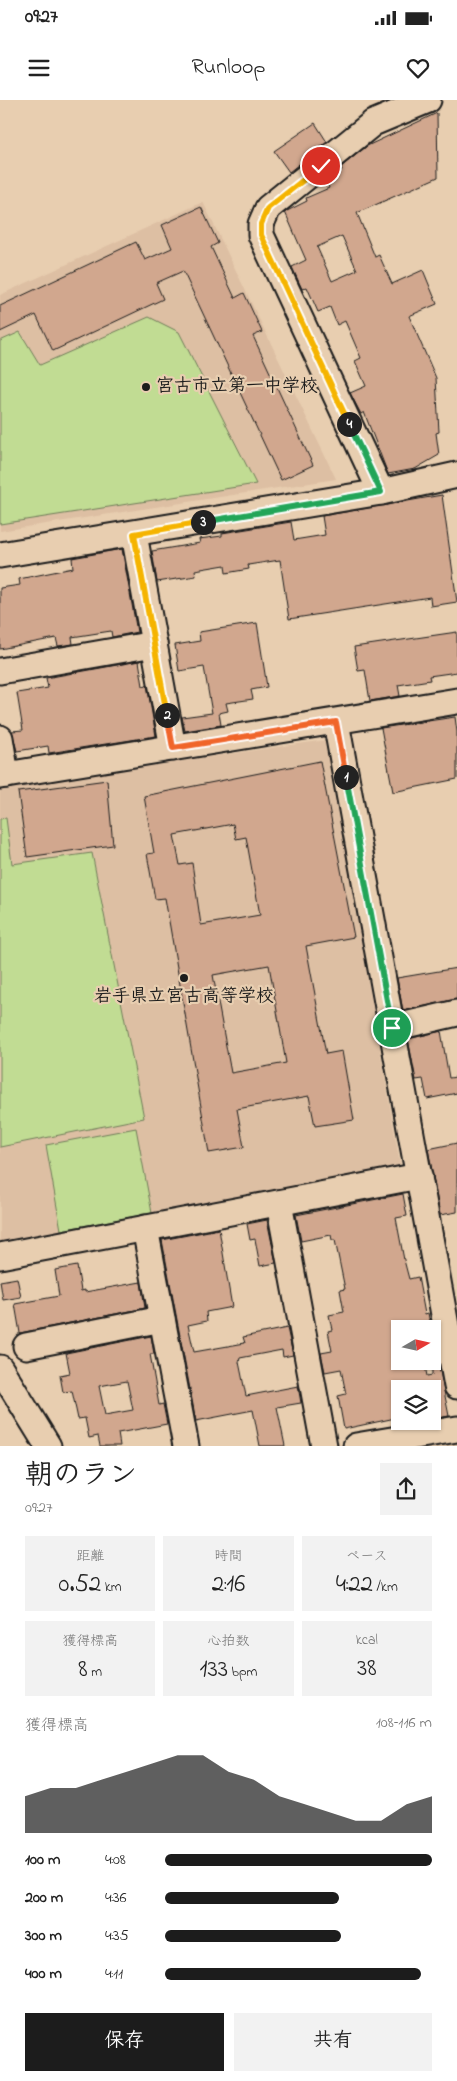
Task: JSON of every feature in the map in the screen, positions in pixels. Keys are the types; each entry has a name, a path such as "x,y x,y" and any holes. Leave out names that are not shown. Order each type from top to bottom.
{"street":[{"path":"381,492 261,235 261,224 268,208 373,123 428,100"},
{"path":"0,555 381,492 457,475"},
{"path":"134,534 173,748"},
{"path":"0,671 154,644"},
{"path":"0,738 3,775 457,701"},
{"path":"336,722 419,1176 452,1333 457,1386"},
{"path":"392,1028 457,1013"},
{"path":"0,1256 419,1176"},
{"path":"279,1203 324,1446"},
{"path":"144,1228 186,1446"},
{"path":"26,1346 162,1319"},
{"path":"0,1368 48,1446"},
{"path":"356,1446 457,1429"}],"shaded area":[{"name":"宮古市立第一中学校","path":"203,202 336,479 0,531 0,295"},
{"name":"岩手県立宮古高等学校","path":"327,740 401,1170 0,1246 0,786"}],"green space":[{"path":"149,317 179,332 256,484 0,524 0,341 20,332 40,365"},
{"path":"6,818 12,864 92,853 144,1118 0,1147 0,819"},
{"path":"136,1128 152,1213 61,1230 46,1145"}],"building":[{"path":"437,113 438,177 357,213 375,257 379,255 392,284 423,270 437,304 409,316 436,378 439,432 436,433 439,455 415,469 388,474 364,412 361,414 350,393 366,386 355,361 361,358 345,321 337,325 330,307 318,312 307,287 302,289 292,267 306,260 285,212 307,201 306,198 329,188 326,180 342,170 341,167 367,146","holes":["342,236 357,270 332,281 317,247"]},
{"path":"315,123 327,142 289,172 274,151"},
{"path":"201,207 218,243 211,247 235,298 244,293 262,332 253,336 313,465 281,480 183,271 156,283 163,299 53,351 36,315 0,332 0,306 136,242 145,260 172,248 162,225"},
{"path":"442,495 457,602 431,606 430,597 289,619 280,560 248,565 249,569 226,573 225,565 195,570 196,576 157,582 152,551 200,543 199,539 222,536 222,533 291,522 294,540 325,535 322,516"},
{"path":"122,549 137,632 112,637 111,631 72,637 73,644 58,646 56,638 0,649 0,588 20,585 19,579 73,568 72,558"},
{"path":"257,623 267,687 251,690 253,699 226,703 228,711 219,713 221,725 185,731 182,717 212,713 204,667 179,671 175,645 200,641 199,632"},
{"path":"457,632 457,672 429,676 430,680 398,685 400,696 370,701 365,670 358,671 354,647"},
{"path":"139,661 143,686 147,685 156,736 49,753 48,746 17,751 12,731 23,730 17,693 48,688 46,678"},
{"path":"455,717 457,732 457,779 393,792 381,728"},
{"path":"320,761 354,937 306,946 326,1054 342,1051 354,1120 315,1126 309,1096 237,1109 244,1147 209,1153 165,898 155,899 147,854 154,853 144,796","holes":["233,824 236,839 246,837 260,915 201,925 192,863 180,865 174,835","269,965 286,1063 231,1073 213,975"]},
{"path":"107,780 113,845 27,857 18,792"},
{"path":"457,968 457,999 403,1011 397,978"},
{"path":"441,1031 449,1078 457,1077 457,1093 427,1099 423,1079 416,1080 408,1039"},
{"path":"457,1143 457,1212 440,1215 428,1149"},
{"path":"403,1194 407,1216 396,1218 404,1260 409,1279 418,1277 425,1314 428,1313 429,1320 391,1320 391,1370 426,1370 427,1376 432,1375 432,1370 440,1370 449,1416 441,1417 441,1380 391,1380 391,1419 344,1429 338,1396 346,1394 341,1369 325,1372 321,1353 332,1351 328,1331 332,1330 329,1315 344,1312 340,1290 345,1289 335,1240 332,1240 331,1235 301,1241 296,1215"},
{"path":"267,1220 276,1263 260,1266 255,1239 250,1240 247,1224"},
{"path":"219,1229 232,1307 206,1312 207,1321 188,1325 194,1352 245,1343 243,1337 287,1328 293,1355 283,1357 282,1350 240,1358 239,1362 246,1396 298,1386 301,1403 277,1407 285,1446 260,1446 253,1410 196,1421 162,1240"},
{"path":"77,1266 81,1291 85,1290 85,1292 141,1282 145,1308 20,1333 15,1304 59,1296 55,1270"},
{"path":"17,1278 21,1297 3,1300 0,1281"},
{"path":"151,1336 154,1354 150,1354 159,1405 163,1404 167,1424 118,1433 120,1446 100,1446 98,1436 89,1438 85,1418 78,1419 72,1391 63,1392 60,1375 70,1373 66,1353","holes":["127,1381 133,1410 105,1415 99,1386"]}],"place":[{"name":"宮古市立第一中学校","path":"146,387"},
{"name":"岩手県立宮古高等学校","path":"184,978"}],"route":[{"path":"321,166 268,208 261,224 261,235 381,492 134,534 173,748 336,722 392,1028"}]}
